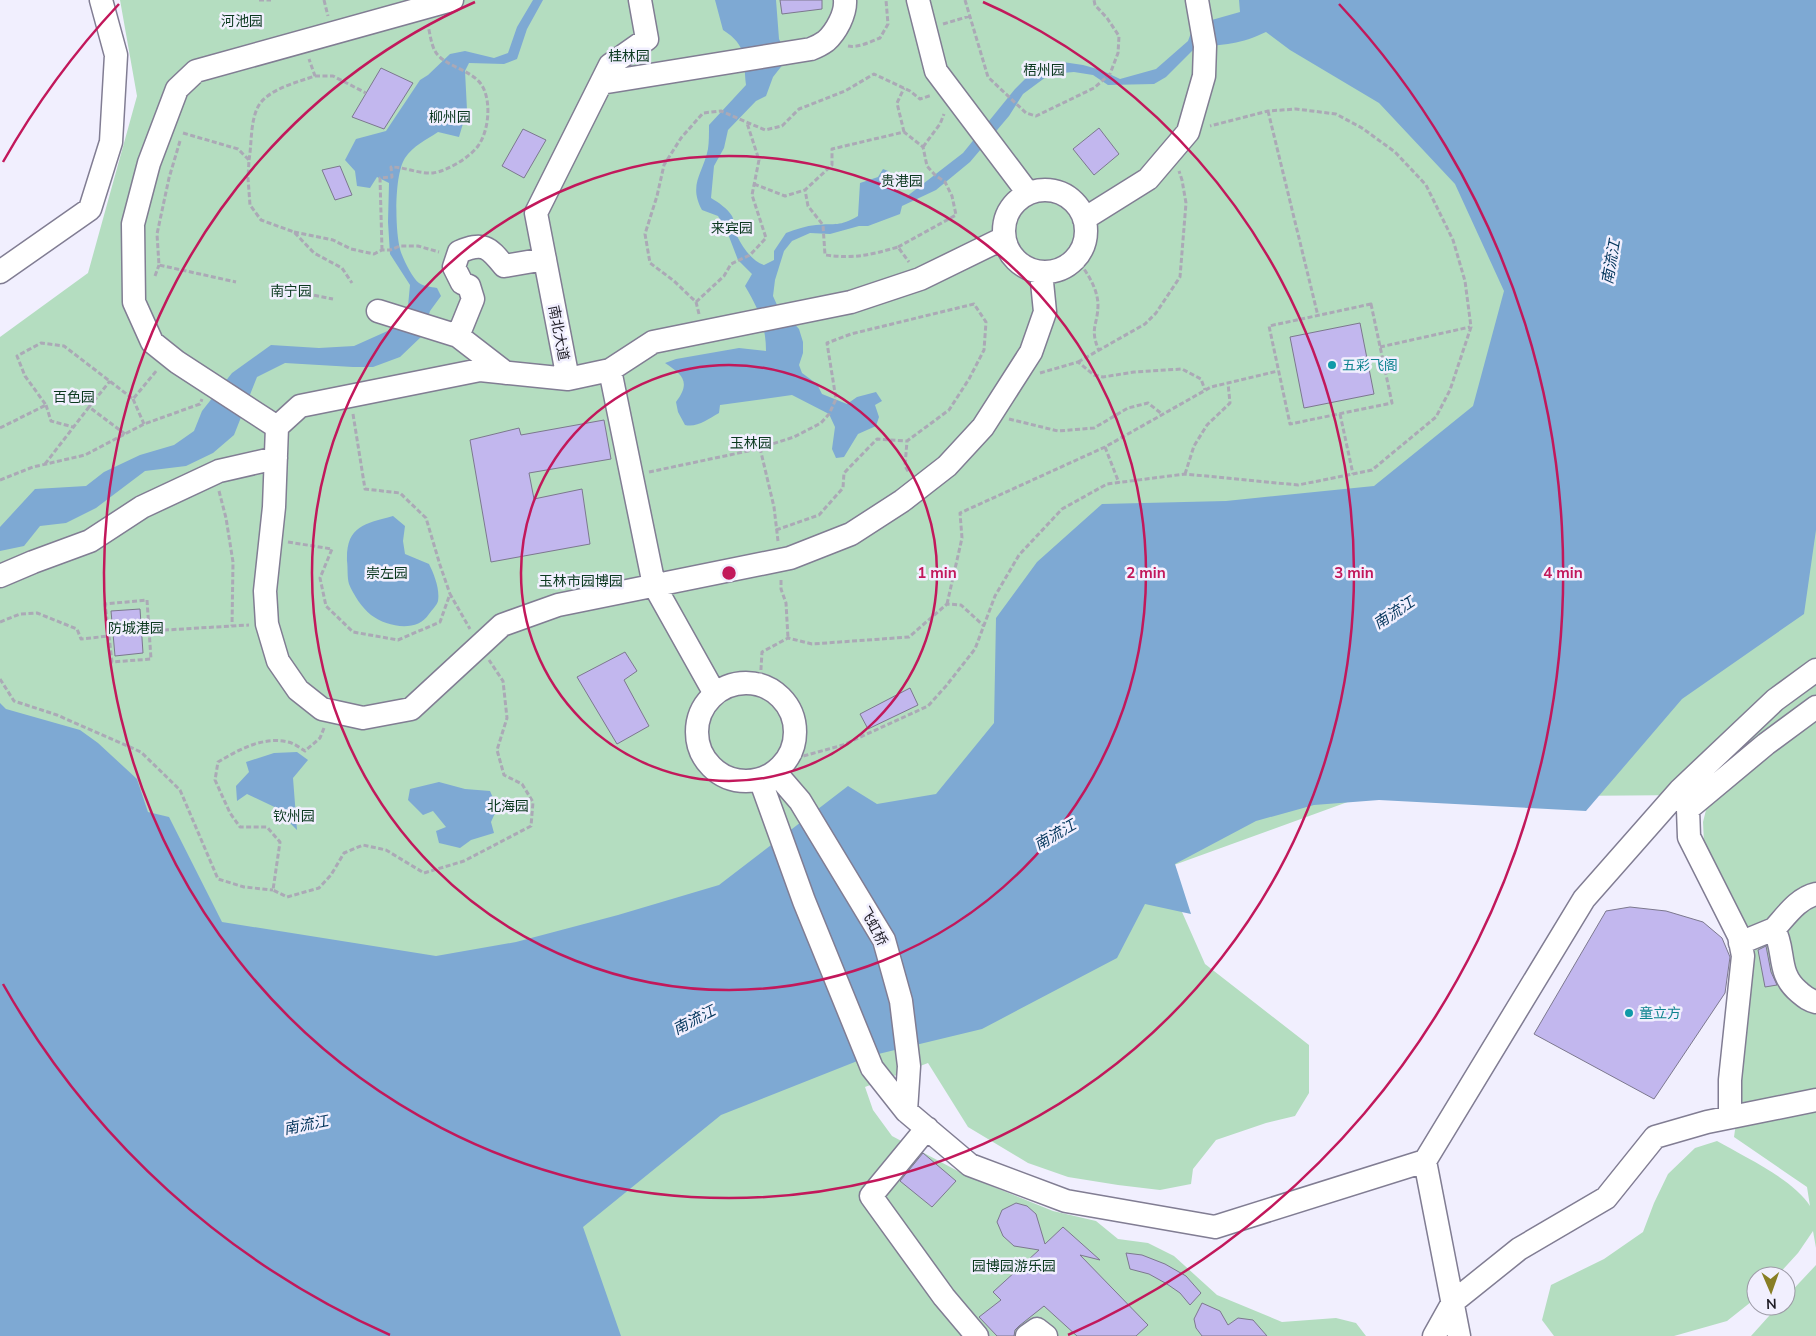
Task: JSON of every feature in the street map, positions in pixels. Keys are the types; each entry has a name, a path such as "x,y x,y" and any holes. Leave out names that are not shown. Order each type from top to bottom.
{"street":[{"path":"0,272 90,209 111,142 116,55 101,0"},
{"path":"277,427 152,342 134,302 133,224 149,163 177,89 196,71 452,0"},
{"name":"南北大道","path":"610,370 568,379 536,213 610,65 647,39 640,0"},
{"path":"601,83 744,62 811,49 825,42 838,25 846,4 845,0"},
{"path":"918,0 936,71 938,93 985,136 1028,193"},
{"path":"1084,219 1148,179 1188,132 1204,76 1205,46 1197,0"},
{"path":"1042,189 1056,191 1068,197 1078,206 1084,219 1086,233 1083,246 1076,257 1066,266 1041,272 1028,268 1017,261 1008,251 1004,238 1004,224 1008,211 1016,200 1028,193 1042,189"},
{"path":"716,694 654,585 610,370 653,342 851,302 920,279 1004,238"},
{"path":"458,336 473,299 470,286 462,282 454,267 459,252 474,246 491,250 504,266 545,260"},
{"path":"568,379 480,370 300,406 277,427 265,591 267,624 278,661 298,690 322,709 363,718 411,709 502,625 558,605 790,558 851,534 902,501 947,466 991,416 1031,352 1045,312 1041,272"},
{"path":"378,311 458,336 506,372"},
{"path":"0,576 90,542 142,507 214,473 276,458"},
{"path":"774,771 775,817 804,901 872,1068 906,1111 970,1165 1066,1201 1215,1227 1425,1161 1584,899 1680,790 1775,700 1816,670"},
{"path":"744,683 760,686 774,692 785,703 792,716 795,732 793,747 774,771 744,781 727,778 712,768 702,755 697,739 698,722 704,706 716,694 729,686 744,683"},
{"path":"1730,1117 1730,1080 1743,956 1739,936 1689,837 1688,809 1766,744 1816,707"},
{"name":"飞虹桥","path":"774,771 800,801 884,940 901,1001 909,1066 906,1111"},
{"path":"1740,943 1774,929 1796,904 1816,894"},
{"path":"1774,929 1777,934 1783,968 1792,986 1808,1000 1816,1002"},
{"path":"1434,1336 1453,1302 1519,1249 1606,1198 1655,1137 1707,1122 1816,1100"},
{"path":"926,1128 871,1196 944,1297 977,1336"},
{"path":"1425,1161 1459,1336"},
{"path":"1027,1336 1038,1329 1046,1336"}],"path":[{"path":"259,0 271,0"},
{"path":"830,35 838,42 851,47 866,44 880,38 888,24 886,0"},
{"path":"965,0 988,77 1026,112 1036,116 1094,88 1110,74 1118,53 1119,36 1094,0"},
{"path":"382,250 380,178 392,177 391,167 402,167 433,173 466,158 478,145 484,130 487,103 481,84 465,71 444,60 435,52 423,8"},
{"path":"925,29 970,16"},
{"path":"303,41 315,76"},
{"path":"703,332 696,302 674,281 650,263 644,234 657,196 664,165 681,138 703,112 721,111 765,130 782,126 799,110 845,91 874,74 904,88 920,99 938,93"},
{"path":"366,93 333,76 315,76 278,89 260,104 255,118 249,160 250,205 261,220 294,232 333,240 351,249 374,254 400,246 418,246 441,253 459,252"},
{"path":"805,190 808,206 824,225 825,255 844,257 864,256 898,247 956,215 952,196 945,182 934,175 927,166 923,147 904,132 897,103 904,88"},
{"path":"923,147 940,124 945,112 941,106"},
{"path":"774,771 843,745 928,706 975,649 995,596 1019,556 1062,509 1107,484 1185,474 1298,485 1353,474 1372,470 1436,417 1450,390 1471,327 1465,281 1452,240 1426,185 1395,152 1362,128 1336,114 1296,108 1268,111 1188,132"},
{"path":"1268,111 1318,316"},
{"path":"696,302 724,276 731,264 750,255 766,238 752,194 759,160 747,123"},
{"path":"153,281 159,265 157,234 169,178 183,132 238,149 249,160"},
{"path":"754,184 785,196 805,190 832,165 832,149 904,132"},
{"path":"1020,369 1042,373 1078,362 1145,324 1156,313 1180,277 1186,203 1182,180 1170,152"},
{"path":"294,232 314,252 342,268 352,283"},
{"path":"898,247 920,279"},
{"path":"1076,257 1092,281 1098,302 1093,338 1099,351"},
{"path":"159,265 236,282"},
{"path":"292,291 333,299"},
{"path":"631,475 760,448 794,437 821,423 829,414 836,399 827,343 851,334 974,304 986,322 984,350 969,379 949,410 906,441 877,439 844,473 843,488 818,515 776,530"},
{"path":"1371,304 1380,347 1392,403 1290,424 1269,326 1371,304"},
{"path":"1380,347 1471,327"},
{"path":"73,427 51,421 46,405 25,376 17,356 41,343 64,346 133,398 144,424"},
{"path":"133,398 169,355"},
{"path":"1078,362 1094,375 1103,377 1134,372 1182,369 1201,379 1205,390"},
{"path":"760,686 762,652 788,638 812,644 908,637 946,604 962,538 960,513 1105,446 1205,390 1228,382 1278,371"},
{"path":"45,464 110,381"},
{"path":"1185,474 1194,446 1207,425 1230,403 1228,382"},
{"path":"0,480 33,467 85,455 144,424 200,404 215,385"},
{"path":"0,679 14,701 57,716 141,752 180,790 218,879 244,887 273,890 287,896 319,888 331,875 344,853 363,845 386,850 424,873 464,861 531,826 533,802 522,784 504,775 498,750 507,718 503,681 450,594 426,518 400,493 365,488 350,396"},
{"path":"991,416 1025,421 1058,431 1094,428 1128,408 1148,404 1162,414"},
{"path":"0,428 46,405"},
{"path":"89,407 125,434"},
{"path":"1340,414 1353,474"},
{"path":"906,441 905,466 919,488"},
{"path":"1105,446 1119,483"},
{"path":"760,448 774,507 782,589 786,603 788,638"},
{"path":"214,473 226,518 233,562 232,626"},
{"path":"270,538 332,549 320,578 326,606 353,632 398,640 440,622 450,594"},
{"path":"147,600 151,659 112,662 109,636 105,604 147,600"},
{"path":"946,604 961,604 984,626"},
{"path":"0,622 20,614 37,613 77,629 81,639 109,636"},
{"path":"149,632 267,624"},
{"path":"273,890 280,842 267,827 240,827 230,813 215,780 218,762 242,748 273,740 289,742 305,751 320,738 329,711"}],"green space":[{"name":"玉林市园博园","path":"120,0 1816,0 1816,700 1692,795 1562,796 1386,788 1163,869 1205,964 1309,1045 1309,1093 1295,1116 1266,1123 1216,1140 1193,1169 1191,1184 1160,1190 1118,1185 1068,1177 1028,1163 968,1127 928,1063 865,1087 873,1110 892,1136 969,1177 1053,1211 1096,1221 1118,1239 1148,1243 1174,1256 1217,1295 1282,1322 1336,1318 1356,1323 1366,1336 327,1336 0,777 0,337 88,273 137,96"},
{"path":"1816,716 1816,1248 1813,1231 1786,1266 1746,1266 1746,1306 1727,1321 1674,1336 1554,1336 1542,1320 1551,1285 1604,1259 1643,1232 1668,1174 1695,1148 1717,1141 1781,1178 1803,1196 1810,1206 1807,1187 1734,1137 1739,1102 1747,981 1704,844 1703,822 1709,798"},
{"path":"1816,1265 1816,1336 1751,1336 1769,1316 1796,1316 1796,1286"}],"water":[{"path":"533,0 543,0 527,29 517,59 504,64 469,63 465,71 467,110 459,137 438,132 412,150 401,166 396,203 400,249 413,277 423,285 437,288 441,296 430,311 422,336 400,357 373,367 285,363 257,377 234,435 213,453 186,466 145,471 96,508 66,523 40,526 24,546 0,551 0,527 35,489 86,486 104,472 140,455 174,445 194,431 202,411 232,373 271,345 319,348 354,346 392,329 408,306 410,285 390,254 388,222 389,183 377,177 370,188 357,186 355,171 345,160 356,139 386,131 420,80 450,54 465,51 494,58 508,53 517,27"},
{"name":"南流江","path":"715,0 776,0 779,39 784,49 784,63 773,77 766,96 756,101 728,130 724,148 714,166 711,198 723,206 732,216 737,236 748,254 764,265 774,260 774,251 786,233 808,226 842,223 858,216 860,183 878,177 883,169 888,171 897,192 906,197 963,153 1027,77 1056,61 1101,70 1120,79 1156,69 1188,41 1194,25 1240,12 1239,0 1816,0 1816,530 1804,614 1682,699 1586,811 1379,800 1314,805 1256,821 1175,864 1191,914 1145,904 1117,958 982,1029 870,1056 721,1115 583,1227 621,1336 0,1336 0,703 6,709 80,730 98,743 137,779 148,812 169,817 222,922 436,956 516,942 618,915 719,885 848,786 877,804 936,794 994,723 996,618 1037,562 1102,504 1226,501 1374,486 1473,406 1504,291 1455,184 1379,103 1290,50 1266,32 1232,43 1196,47 1166,77 1154,84 1108,85 1093,75 1074,72 1050,74 1023,94 1009,116 970,162 936,190 902,206 900,214 868,226 859,226 830,234 810,233 792,241 784,251 775,280 773,296 777,305 799,329 803,342 803,353 799,365 802,373 817,384 822,394 847,404 857,397 876,392 882,401 875,405 879,417 876,426 858,434 844,457 836,458 832,449 835,427 829,414 792,395 720,405 719,413 707,420 694,425 685,425 678,412 676,402 683,389 683,380 676,371 665,363 676,359 739,348 766,351 765,333 760,317 745,286 752,274 738,260 728,234 718,216 702,210 696,193 696,186 708,149 709,125 746,85 743,53 737,42 723,30"},
{"path":"393,516 405,526 403,541 405,554 429,564 435,577 438,592 436,606 424,620 410,626 385,623 371,615 358,601 348,581 348,549 353,533 373,521"},
{"path":"297,752 308,760 293,778 297,830 285,818 285,812 247,794 237,801 236,786 249,772 246,762 274,753"},
{"path":"439,782 465,789 490,791 494,800 485,802 496,811 491,822 494,833 471,840 460,848 439,843 436,831 446,827 433,811 423,815 408,800 410,789"}],"building":[{"path":"780,0 822,0 822,9 782,14"},
{"path":"381,68 413,83 384,129 352,117"},
{"path":"1099,128 1119,154 1094,175 1073,149"},
{"path":"523,129 546,140 524,178 502,166"},
{"path":"340,166 352,195 335,200 322,170"},
{"name":"五彩飞阁","path":"1360,323 1374,394 1304,408 1290,337"},
{"path":"604,420 611,459 529,473 534,499 582,489 590,544 491,562 470,440 519,428 521,435"},
{"path":"140,609 143,653 115,656 111,611"},
{"path":"625,652 637,671 624,680 649,726 617,744 577,677"},
{"path":"910,688 918,705 868,729 860,714"},
{"name":"童立方","path":"1630,907 1666,911 1703,922 1722,938 1730,957 1725,993 1654,1099 1534,1034 1606,911"},
{"path":"1766,946 1771,972 1777,985 1765,987 1758,950"},
{"path":"923,1153 956,1181 932,1207 900,1181"},
{"path":"1016,1203 1027,1206 1036,1214 1045,1244 1063,1227 1100,1260 1080,1255 1148,1325 1136,1336 1077,1336 1044,1306 1015,1330 1014,1336 997,1336 979,1317 1001,1300 993,1292 1039,1250 1014,1246 1003,1236 997,1222 1002,1210"},
{"path":"1126,1253 1142,1255 1165,1264 1186,1276 1201,1293 1190,1305 1180,1293 1167,1284 1149,1274 1130,1269"},
{"path":"1202,1303 1220,1311 1228,1325 1238,1318 1253,1320 1267,1336 1202,1336 1196,1328 1194,1319"}],"place":[{"name":"五彩飞阁","path":"1332,365"},
{"name":"童立方","path":"1629,1013"}],"park label":[{"name":"河池园","path":"242,21"},
{"name":"桂林园","path":"629,56"},
{"name":"梧州园","path":"1044,70"},
{"name":"柳州园","path":"450,117"},
{"name":"贵港园","path":"902,181"},
{"name":"来宾园","path":"732,228"},
{"name":"南宁园","path":"291,291"},
{"name":"百色园","path":"74,397"},
{"name":"玉林园","path":"751,443"},
{"name":"崇左园","path":"387,573"},
{"name":"防城港园","path":"136,628"},
{"name":"北海园","path":"508,806"},
{"name":"钦州园","path":"294,816"},
{"name":"园博园游乐园","path":"1014,1266"}]}
